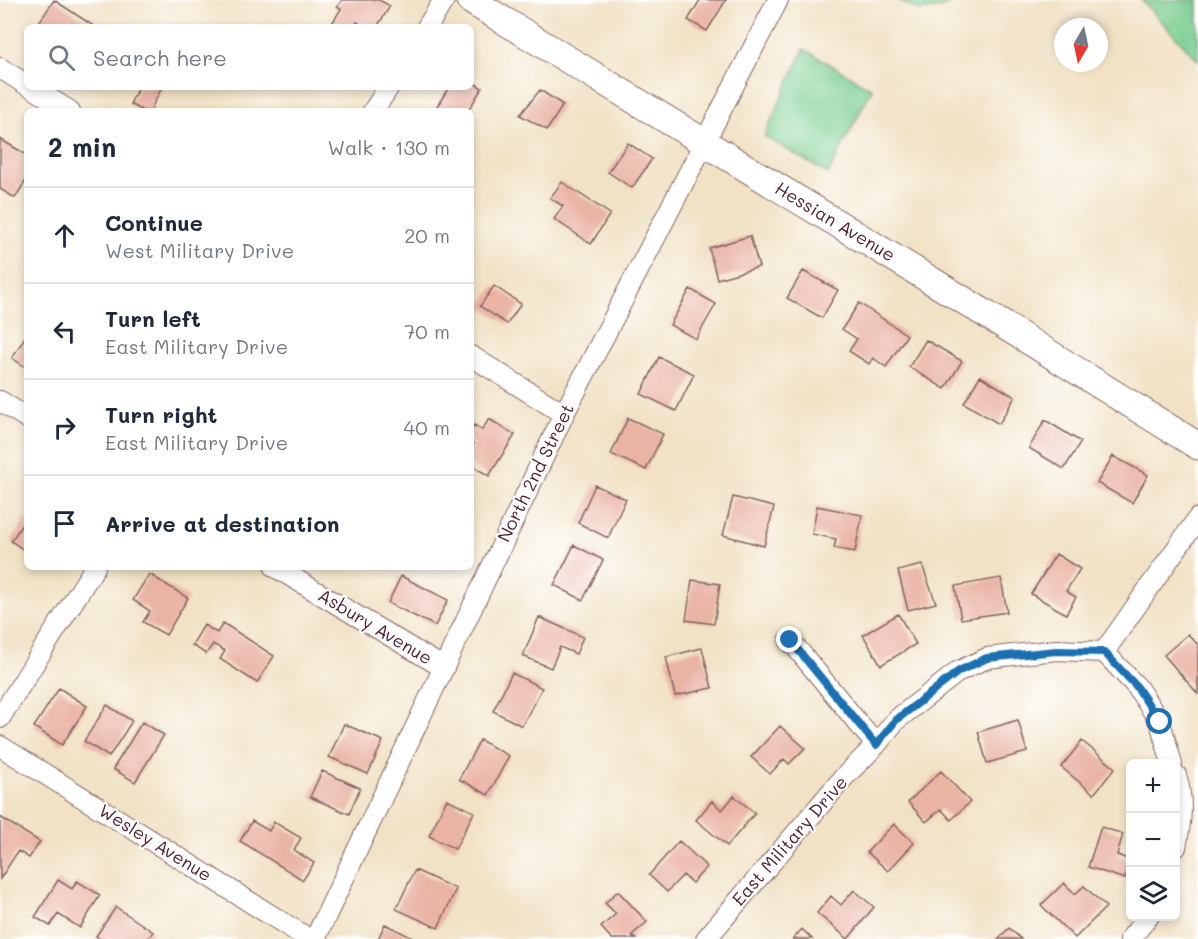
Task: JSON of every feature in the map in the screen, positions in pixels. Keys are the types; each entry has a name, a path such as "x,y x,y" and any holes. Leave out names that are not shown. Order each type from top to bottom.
{"street":[{"path":"429,24 444,0"},
{"name":"Hessian Avenue","path":"470,0 1198,446"},
{"name":"North 2nd Street","path":"315,939 564,414 778,0"},
{"path":"0,68 24,83"},
{"path":"36,90 65,108"},
{"path":"375,108 387,90"},
{"path":"474,358 564,414"},
{"path":"0,401 24,416"},
{"path":"1171,759 1160,722 1137,687 1104,652 1198,518"},
{"path":"0,718 93,570"},
{"name":"Asbury Avenue","path":"280,570 444,668"},
{"path":"790,640 876,745"},
{"name":"East Military Drive","path":"706,939 844,777 876,745 896,720 959,671 987,658 1056,651 1104,652"},
{"name":"Wesley Avenue","path":"0,746 309,939"},
{"path":"1180,796 1182,819 1180,828"},
{"path":"1130,939 1145,921"}],"green space":[{"path":"898,0 956,0 940,8 920,11"},
{"path":"1141,0 1198,0 1198,60 1143,2"},
{"path":"804,49 872,89 828,174 764,136"}],"building":[{"path":"54,0 90,24 38,24"},
{"path":"342,0 379,0 390,6 379,24 357,22 356,24 332,24 341,9 337,7"},
{"path":"700,0 726,0 707,31 688,20"},
{"path":"474,83 482,88 470,108 436,108 447,90 474,90"},
{"path":"137,90 160,90 152,108 137,108 130,104"},
{"path":"540,90 563,105 547,130 520,115"},
{"path":"0,139 24,153 24,184 15,198 0,189"},
{"path":"628,143 652,159 632,188 608,172"},
{"path":"562,182 610,214 591,244 554,219 563,206 550,198"},
{"path":"750,236 759,267 717,279 709,248"},
{"path":"803,271 838,290 822,318 787,298"},
{"path":"494,286 521,304 507,324 480,306"},
{"path":"690,289 716,304 696,339 670,325"},
{"path":"859,303 907,335 886,367 873,358 869,364 849,351 857,339 842,329"},
{"path":"24,339 24,366 12,358"},
{"path":"926,340 962,361 945,389 909,367"},
{"path":"659,357 694,374 676,411 641,394"},
{"path":"980,376 1015,397 999,424 964,403"},
{"path":"628,418 663,434 646,470 611,454"},
{"path":"489,419 515,435 489,476 474,467 474,425 482,430"},
{"path":"1045,420 1081,442 1064,469 1029,448"},
{"path":"1113,456 1148,475 1132,503 1097,483"},
{"path":"595,485 626,499 608,538 578,523"},
{"path":"733,497 774,507 764,546 723,535"},
{"path":"817,506 862,515 855,552 834,548 836,539 812,534"},
{"path":"24,522 24,550 11,541"},
{"path":"574,545 603,560 583,600 554,585"},
{"path":"1056,554 1080,569 1066,591 1076,597 1066,614 1031,594"},
{"path":"922,565 936,603 908,610 898,571"},
{"path":"149,574 188,598 166,635 143,622 150,611 133,600"},
{"path":"401,576 448,600 435,626 388,603"},
{"path":"1001,578 1007,612 961,619 955,586"},
{"path":"692,580 720,584 714,624 686,620"},
{"path":"898,614 916,644 881,665 863,635"},
{"path":"539,617 583,637 576,654 560,647 551,668 523,656"},
{"path":"223,623 274,656 257,683 220,659 225,651 213,644 206,654 192,645 204,625 217,633"},
{"path":"1188,634 1198,645 1198,694 1164,655"},
{"path":"702,648 712,688 675,696 666,657"},
{"path":"512,673 542,688 522,726 493,711"},
{"path":"59,688 87,706 62,745 34,727"},
{"path":"107,705 132,721 109,757 84,741"},
{"path":"1018,720 1027,752 987,763 978,732"},
{"path":"142,722 164,735 135,782 113,769"},
{"path":"344,724 383,741 368,774 329,757"},
{"path":"780,726 805,748 789,764 784,759 770,774 751,757"},
{"path":"480,740 509,756 488,795 459,779"},
{"path":"1082,741 1115,768 1094,794 1061,767"},
{"path":"322,771 360,788 349,814 310,797"},
{"path":"941,771 970,802 951,820 941,809 926,822 908,802"},
{"path":"734,796 755,813 727,846 696,820 712,801 722,810"},
{"path":"447,799 474,812 455,849 429,836"},
{"path":"0,817 40,842 29,858 18,851 0,879"},
{"path":"252,821 269,831 274,822 301,838 294,850 314,863 303,880 240,841"},
{"path":"894,824 914,843 888,871 867,852"},
{"path":"1101,827 1123,834 1117,855 1126,858 1125,879 1088,867"},
{"path":"679,841 707,867 692,883 683,875 667,892 649,875"},
{"path":"415,870 456,889 438,928 396,909"},
{"path":"58,880 72,889 77,881 100,895 80,928 58,914 50,926 35,917"},
{"path":"1064,883 1075,894 1084,886 1106,907 1075,938 1041,905"},
{"path":"854,890 874,907 848,939 817,913 831,896 841,905"},
{"path":"618,891 647,922 632,935 636,939 612,939 601,927 616,914 605,903"},
{"path":"116,907 153,932 148,939 100,939 96,936"},
{"path":"385,924 411,937 410,939 378,939"},
{"path":"1009,928 1021,939 998,939"},
{"path":"802,929 812,939 793,939"}],"route":[{"path":"790,640 876,745 896,720 959,671 987,658 1056,651 1104,652 1137,687 1160,722"}]}
